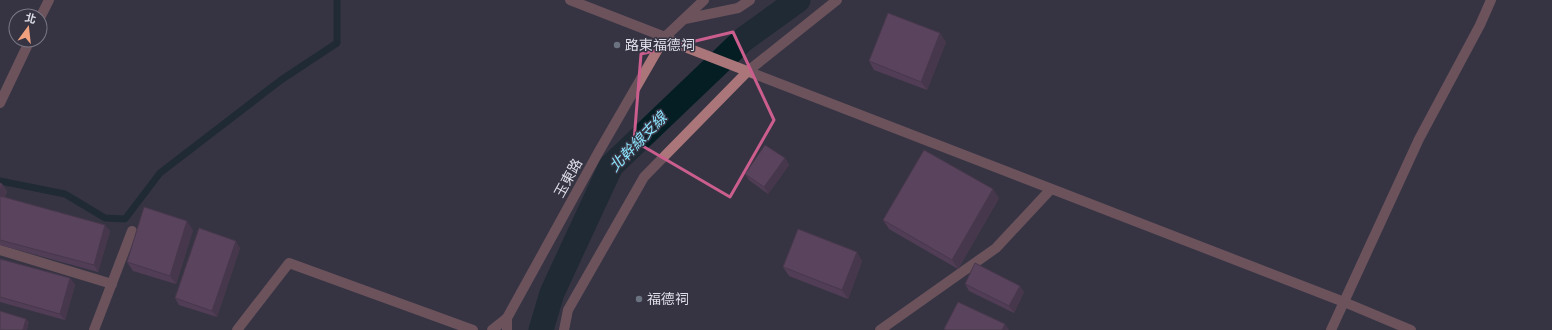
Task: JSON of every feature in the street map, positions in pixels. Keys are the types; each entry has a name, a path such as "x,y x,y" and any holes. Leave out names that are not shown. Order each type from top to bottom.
{"lane":[{"path":"570,0 665,37 685,47 1344,302 1411,330"},
{"name":"玉東路","path":"492,330 507,318 598,153 665,37 704,0"},
{"path":"684,19 738,8 750,0"},
{"path":"564,330 568,310 644,177 748,71 837,0"},
{"path":"1331,330 1419,138 1480,25 1491,0"},
{"path":"0,103 26,48"},
{"path":"880,330 996,248 1051,189"},
{"path":"94,330 132,231"},
{"path":"0,250 112,284"},
{"path":"237,330 289,263 473,330"},
{"path":"507,318 507,330"}],"highlighted area":[{"path":"733,32 774,120 730,197 634,141 641,54"}],"building":[{"path":"888,13 940,33 921,82 869,61"},
{"path":"765,145 785,158 764,187 745,174"},
{"path":"924,150 993,189 952,260 883,220"},
{"path":"0,196 105,225 94,265 0,240"},
{"path":"144,207 187,221 170,276 127,262"},
{"path":"199,228 236,241 212,311 175,298"},
{"path":"798,229 857,252 842,290 783,267"},
{"path":"0,259 70,278 60,314 0,297"},
{"path":"975,263 1020,286 1009,306 965,284"},
{"path":"958,302 1005,324 1002,330 944,329"},
{"path":"0,311 26,319 23,330 0,330"}],"waterway":[{"path":"0,181 65,194 105,218 125,219 160,173 281,80 337,43 337,0"},
{"name":"北幹線支線","path":"541,330 552,293 611,166 744,39 798,0"}],"place":[{"name":"路東福德祠","path":"617,45"},
{"name":"福德祠","path":"639,299"}]}
